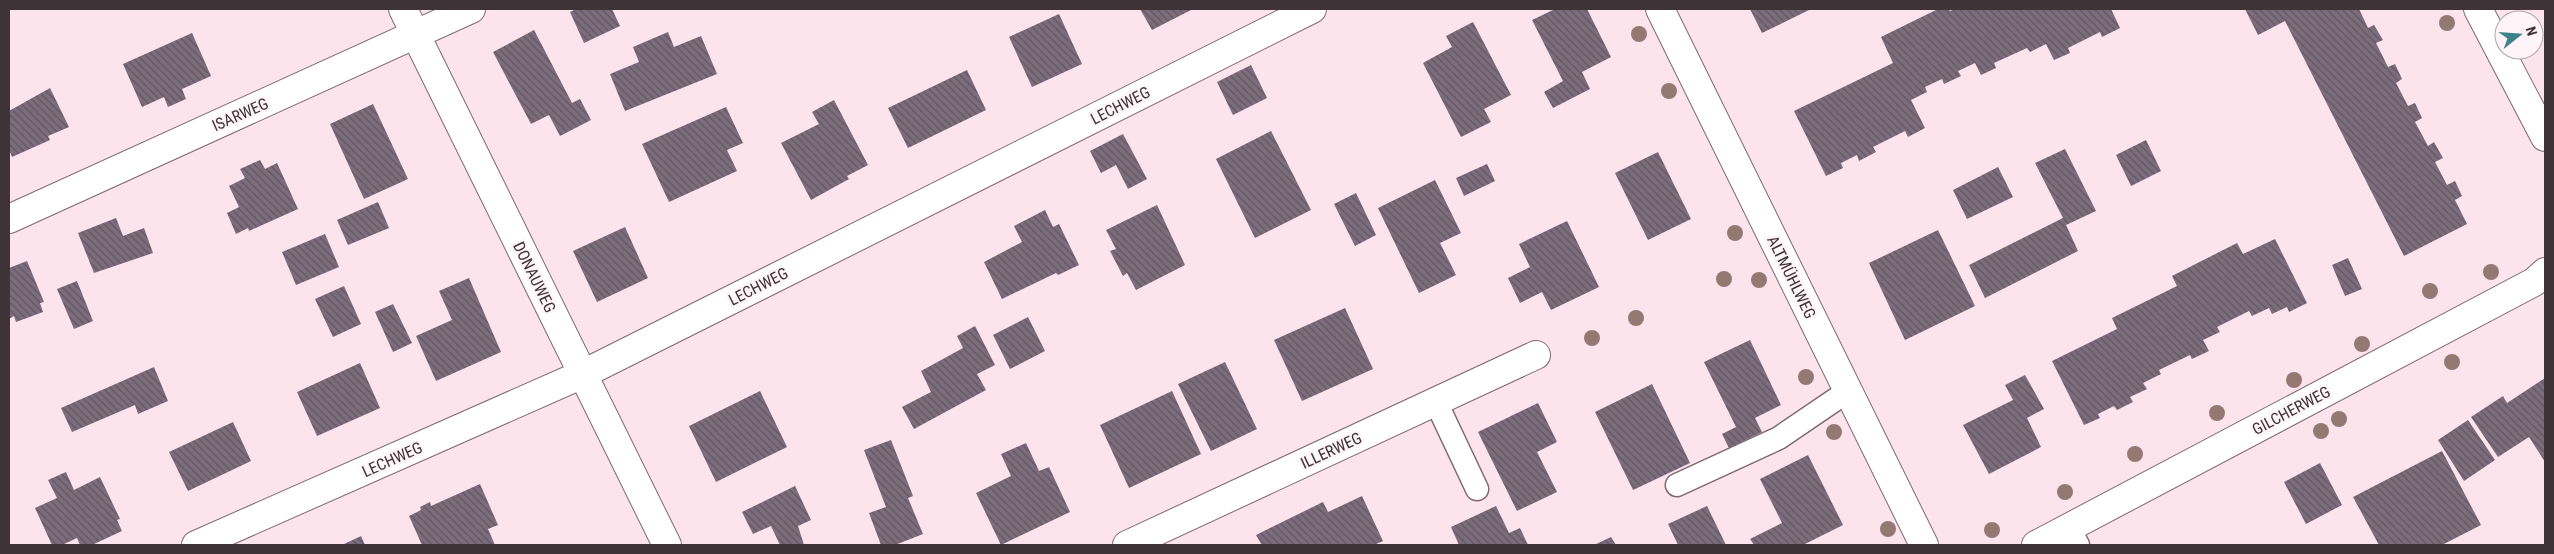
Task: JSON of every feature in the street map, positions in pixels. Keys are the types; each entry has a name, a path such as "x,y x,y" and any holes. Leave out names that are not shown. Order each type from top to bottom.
{"street":[{"name":"DONAUWEG","path":"403,9 666,545"},
{"name":"ISARWEG","path":"9,219 471,9"},
{"name":"LECHWEG","path":"196,545 582,374 1312,9"},
{"name":"ALTMÜHLWEG","path":"1660,9 1924,545"},
{"path":"2478,9 2545,137"},
{"name":"GILCHERWEG","path":"2036,545 2074,537 2534,282 2545,272"},
{"name":"ILLERWEG","path":"1127,545 1536,355"}],"lane":[{"path":"1677,485 1779,438 1848,391"},
{"path":"1436,402 1477,489"}],"building":[{"path":"576,9 612,9 620,26 584,43 570,12"},
{"path":"1140,9 1193,9 1152,30"},
{"path":"1555,9 1587,9 1611,57 1582,72 1590,89 1553,108 1544,92 1563,81 1532,20"},
{"path":"1750,9 1811,9 1762,33"},
{"path":"1938,9 1949,9 1950,11 1955,9 2111,9 2120,28 2102,37 2100,32 2068,48 2070,53 2054,60 2046,44 2030,52 2027,48 1994,63 1996,68 1981,75 1975,63 1958,71 1961,76 1944,84 1942,79 1925,87 1927,92 1911,100 1925,128 1908,137 1905,131 1873,147 1876,152 1859,161 1857,155 1841,163 1843,168 1826,176 1794,111 1893,63 1881,37"},
{"path":"2245,9 2359,9 2368,28 2374,25 2383,40 2376,43 2388,67 2395,64 2402,79 2396,83 2408,106 2415,103 2422,118 2415,122 2428,146 2434,142 2443,158 2435,162 2447,185 2455,181 2462,196 2455,200 2467,224 2404,256 2285,21 2258,35"},
{"path":"1059,14 1082,64 1032,87 1009,37"},
{"path":"1473,22 1511,95 1484,109 1491,122 1461,137 1423,63 1452,47 1446,36"},
{"path":"534,30 572,103 580,99 591,120 560,136 549,115 531,124 493,52"},
{"path":"668,32 674,47 701,36 717,74 625,111 610,74 639,62 633,47"},
{"path":"192,33 211,76 182,89 186,99 168,107 164,97 142,107 123,64"},
{"path":"1251,65 1267,98 1233,115 1217,82"},
{"path":"967,70 986,110 908,148 888,108"},
{"path":"50,88 69,127 48,136 50,140 12,157 9,149 9,111"},
{"path":"834,100 868,165 847,176 849,179 811,200 781,143 819,124 812,112"},
{"path":"373,104 408,179 364,199 330,124"},
{"path":"726,107 743,143 727,150 737,171 669,202 642,144"},
{"path":"1271,131 1311,210 1255,238 1216,159"},
{"path":"1123,134 1147,179 1128,189 1116,165 1101,173 1090,151"},
{"path":"2146,140 2161,171 2131,186 2116,155"},
{"path":"2065,149 2096,211 2066,225 2078,251 1985,298 1969,265 2063,218 2035,163"},
{"path":"1658,152 1691,219 1648,240 1615,173"},
{"path":"260,160 265,169 277,163 298,209 249,231 248,228 236,234 227,213 239,207 229,186 245,178 240,169"},
{"path":"1487,164 1495,181 1464,196 1456,178"},
{"path":"1998,167 2013,197 1967,219 1953,190"},
{"path":"1435,180 1461,233 1440,243 1456,275 1419,293 1378,208"},
{"path":"1356,193 1376,235 1355,246 1334,204"},
{"path":"378,202 389,228 348,245 337,220"},
{"path":"1157,205 1185,265 1136,290 1127,273 1123,276 1110,251 1116,249 1106,230"},
{"path":"1045,210 1053,227 1059,224 1079,265 1058,275 1056,273 1002,299 984,262 1022,242 1014,226"},
{"path":"116,218 123,236 144,228 153,253 94,273 78,233"},
{"path":"1567,221 1599,287 1551,310 1542,292 1520,303 1508,278 1530,267 1519,244"},
{"path":"625,227 648,278 597,302 573,251"},
{"path":"1938,230 1975,306 1905,340 1869,263"},
{"path":"325,234 339,267 296,285 282,252"},
{"path":"2275,239 2307,303 2289,312 2287,307 2272,314 2269,308 2252,316 2249,311 2217,327 2220,332 2203,340 2209,351 2192,359 2190,355 2159,370 2161,374 2143,383 2147,389 2130,397 2133,402 2117,410 2114,406 2098,414 2100,418 2084,425 2052,361 2117,329 2112,318 2177,286 2172,276 2237,243 2243,254"},
{"path":"2348,258 2362,289 2345,296 2332,265"},
{"path":"27,261 44,302 40,303 43,312 16,322 14,316 9,319 9,268"},
{"path":"469,278 501,352 436,381 416,336 452,320 439,291"},
{"path":"77,281 93,321 74,329 57,289"},
{"path":"344,286 361,324 333,337 315,299"},
{"path":"393,304 412,343 393,352 375,312"},
{"path":"1345,308 1373,369 1302,401 1274,340"},
{"path":"1028,317 1045,351 1010,369 993,335"},
{"path":"975,326 995,365 977,374 986,390 914,429 902,407 931,392 921,371 963,348 957,336"},
{"path":"1750,340 1781,405 1755,418 1762,432 1729,448 1722,434 1736,427 1704,362"},
{"path":"1225,362 1257,429 1211,451 1178,384"},
{"path":"360,363 380,408 317,436 297,392"},
{"path":"154,367 168,401 138,414 135,405 72,432 61,408"},
{"path":"2025,375 2044,409 2027,418 2041,447 1989,474 1963,425 2013,400 2005,385"},
{"path":"2545,378 2545,462 2529,437 2498,457 2471,417 2503,396 2507,403"},
{"path":"1652,384 1690,463 1633,490 1595,412"},
{"path":"760,391 787,447 716,482 689,426"},
{"path":"1172,391 1201,454 1129,488 1100,425"},
{"path":"1538,403 1557,442 1537,452 1557,492 1517,511 1478,432"},
{"path":"2468,420 2495,460 2464,481 2438,440"},
{"path":"233,422 251,461 188,491 169,452"},
{"path":"891,440 913,496 908,498 923,534 895,545 881,545 869,513 886,507 864,450"},
{"path":"1026,443 1039,471 1049,467 1070,512 1001,545 976,493 1011,476 1001,454"},
{"path":"2442,451 2481,525 2442,545 2379,545 2353,497"},
{"path":"1808,455 1843,525 1803,545 1754,545 1750,539 1782,523 1760,479"},
{"path":"2320,463 2342,505 2306,524 2284,482"},
{"path":"66,472 74,490 100,477 120,519 117,520 122,531 92,545 80,545 77,538 62,545 52,545 35,508 57,498 48,480"},
{"path":"480,484 498,525 488,529 495,545 422,545 409,516 421,510 420,507 430,502 431,506"},
{"path":"795,486 811,520 798,526 804,545 780,545 771,526 753,534 742,512"},
{"path":"1362,496 1383,541 1374,545 1262,545 1256,535 1323,502 1328,512"},
{"path":"1496,506 1509,533 1520,528 1528,545 1459,545 1451,527"},
{"path":"1707,506 1726,545 1678,545 1668,524"},
{"path":"361,536 365,545 342,545"},
{"path":"1611,537 1616,545 1594,545"}]}
